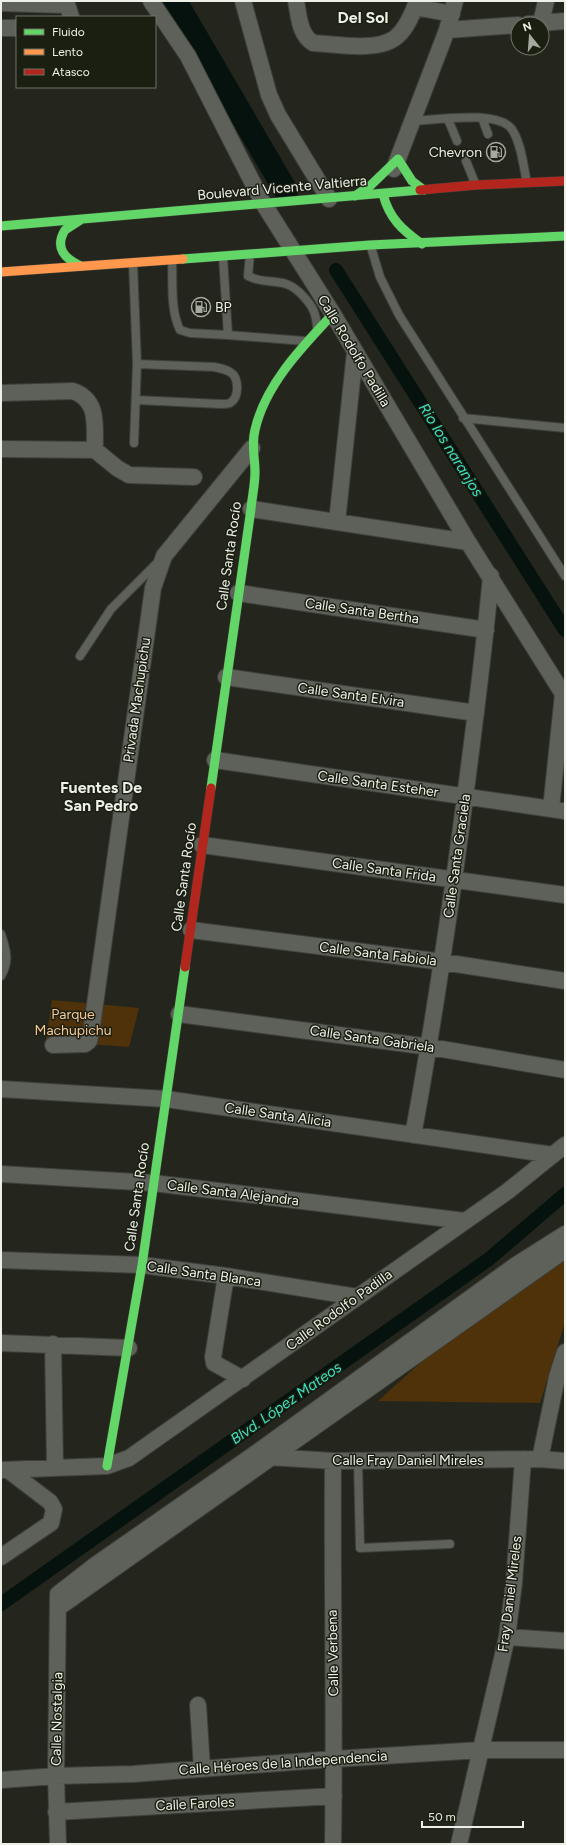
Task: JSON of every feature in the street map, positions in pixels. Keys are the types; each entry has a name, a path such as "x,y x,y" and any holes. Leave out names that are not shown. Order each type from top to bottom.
{"main road":[{"path":"355,196 371,185 398,159 405,172 415,185 424,190"},
{"name":"Boulevard Vicente Valtierra","path":"1,226 263,203 329,199 505,181 527,183 564,181"},
{"path":"383,194 387,211 394,222 422,244"},
{"path":"81,266 67,260 62,252 60,242 62,233 67,227 82,219"},
{"path":"1,272 172,259 293,252 370,245 422,244 565,236"},
{"name":"Calle Santa Rocío","path":"107,1466 129,1348 142,1265 251,509 255,471 252,448 258,422 270,395 288,366 333,314"}],"street":[{"name":"Calle Rodolfo Padilla","path":"151,1 188,56 263,203 356,352 468,542 491,576 564,695"},
{"path":"243,1 269,95 278,115 329,199"},
{"path":"296,1 302,31 306,39 313,43 363,46 382,44 395,39 402,32 416,4 453,7 447,30 413,121 383,194"},
{"path":"538,16 546,1"},
{"path":"1,3 65,5 68,7 72,16"},
{"path":"550,22 565,21"},
{"path":"447,30 510,26"},
{"path":"1,28 16,28"},
{"path":"337,522 356,352"},
{"path":"1,394 73,391 83,394 88,400 94,416 95,450"},
{"name":"Privada Machupichu","path":"53,1045 85,1044 89,1041 91,1032 153,588 164,556 252,448"},
{"path":"1,449 95,450 117,468 129,475 194,477"},
{"path":"251,509 468,542"},
{"name":"Calle Santa Graciela","path":"413,1135 430,1047 443,962 466,797 491,576"},
{"name":"Calle Santa Bertha","path":"238,593 486,630"},
{"name":"Calle Santa Elvira","path":"226,677 476,713"},
{"path":"558,810 564,695"},
{"name":"Calle Santa Esteher","path":"215,760 558,810"},
{"name":"Calle Santa Frida","path":"202,845 565,895"},
{"name":"Calle Santa Fabiola","path":"191,930 443,962 565,981"},
{"name":"Calle Santa Gabriela","path":"179,1014 430,1047 565,1070"},
{"name":"Calle Santa Alicia","path":"1,1089 166,1099 553,1155"},
{"name":"Calle Rodolfo Padilla","path":"107,1466 129,1458 508,1191 565,1145"},
{"name":"Calle Santa Alejandra","path":"1,1174 153,1183 465,1221"},
{"path":"58,1601 154,1523 252,1456 516,1265 565,1234"},
{"path":"58,1601 272,1457 565,1250"},
{"name":"Calle Santa Blanca","path":"1,1260 142,1265 226,1276 357,1297"},
{"path":"226,1276 213,1357 214,1363 243,1378"},
{"path":"1,1343 129,1348"},
{"path":"54,1344 54,1468"},
{"path":"540,1459 557,1377 565,1352"},
{"name":"Calle Fray Daniel Mireles","path":"252,1456 333,1461 523,1459 565,1461"},
{"name":"Fray Daniel Mireles","path":"459,1844 507,1637 514,1583 523,1459"},
{"name":"Calle Verbena","path":"333,1461 333,1844"},
{"path":"5,1470 107,1466"},
{"path":"1,1557 51,1523 54,1509 50,1502 5,1470"},
{"name":"Calle Nostalgia","path":"58,1601 56,1776 58,1844"},
{"path":"507,1637 565,1641"},
{"path":"198,1705 202,1769"},
{"name":"Calle Héroes de la Independencia","path":"1,1780 56,1776 133,1774 482,1750 565,1750"},
{"name":"Calle Faroles","path":"56,1812 334,1796"}],"lane":[{"path":"413,121 482,118 501,120 508,124 513,130 527,183"},
{"path":"482,118 488,134"},
{"path":"448,119 457,141"},
{"path":"466,161 476,185"},
{"path":"370,245 380,276 396,309 463,418 565,576"},
{"path":"250,254 248,276 289,284 296,287 314,307 318,330"},
{"path":"223,256 228,335"},
{"path":"172,259 174,308 180,330 190,334 228,335 308,342"},
{"path":"133,262 137,364 134,443"},
{"path":"136,400 221,404 230,403 236,397 237,389 234,376 231,372 224,369 214,367 137,364"},
{"path":"463,418 565,428"},
{"path":"80,656 112,609 164,556"},
{"path":"1,934 8,956 5,970 1,976"},
{"path":"358,1461 360,1548 450,1544"}],"green space":[{"name":"Parque Machupichu","path":"52,1000 139,1008 129,1047 46,1041"},
{"path":"565,1257 565,1322 540,1403 378,1401 471,1317"}],"waterway":[{"path":"175,1 286,191"},
{"name":"Rio los naranjos","path":"336,270 565,630"},
{"name":"Blvd. López Mateos","path":"1,1604 489,1259 565,1194"}],"traffic: fast":[{"path":"355,196 371,185 398,159 412,181 424,190"},
{"path":"1,226 420,190"},
{"path":"383,194 389,210 397,223 408,234 422,244"},
{"path":"81,266 66,256 61,247 61,242 65,230 82,219"},
{"path":"183,259 370,245 565,236"},
{"path":"211,788 254,486 255,472 253,441 255,430 260,413 276,382 297,353 333,314"},
{"path":"107,1466 142,1265 185,967"}],"traffic: slow":[{"path":"1,272 183,259"}],"traffic: jam":[{"path":"420,190 476,185 565,181"},
{"path":"185,967 211,788"}],"place":[{"name":"Chevron","path":"496,152"},
{"name":"BP","path":"201,307"}],"district":[{"name":"Del Sol","path":"363,17"},
{"name":"Fuentes De San Pedro","path":"101,796"}]}
